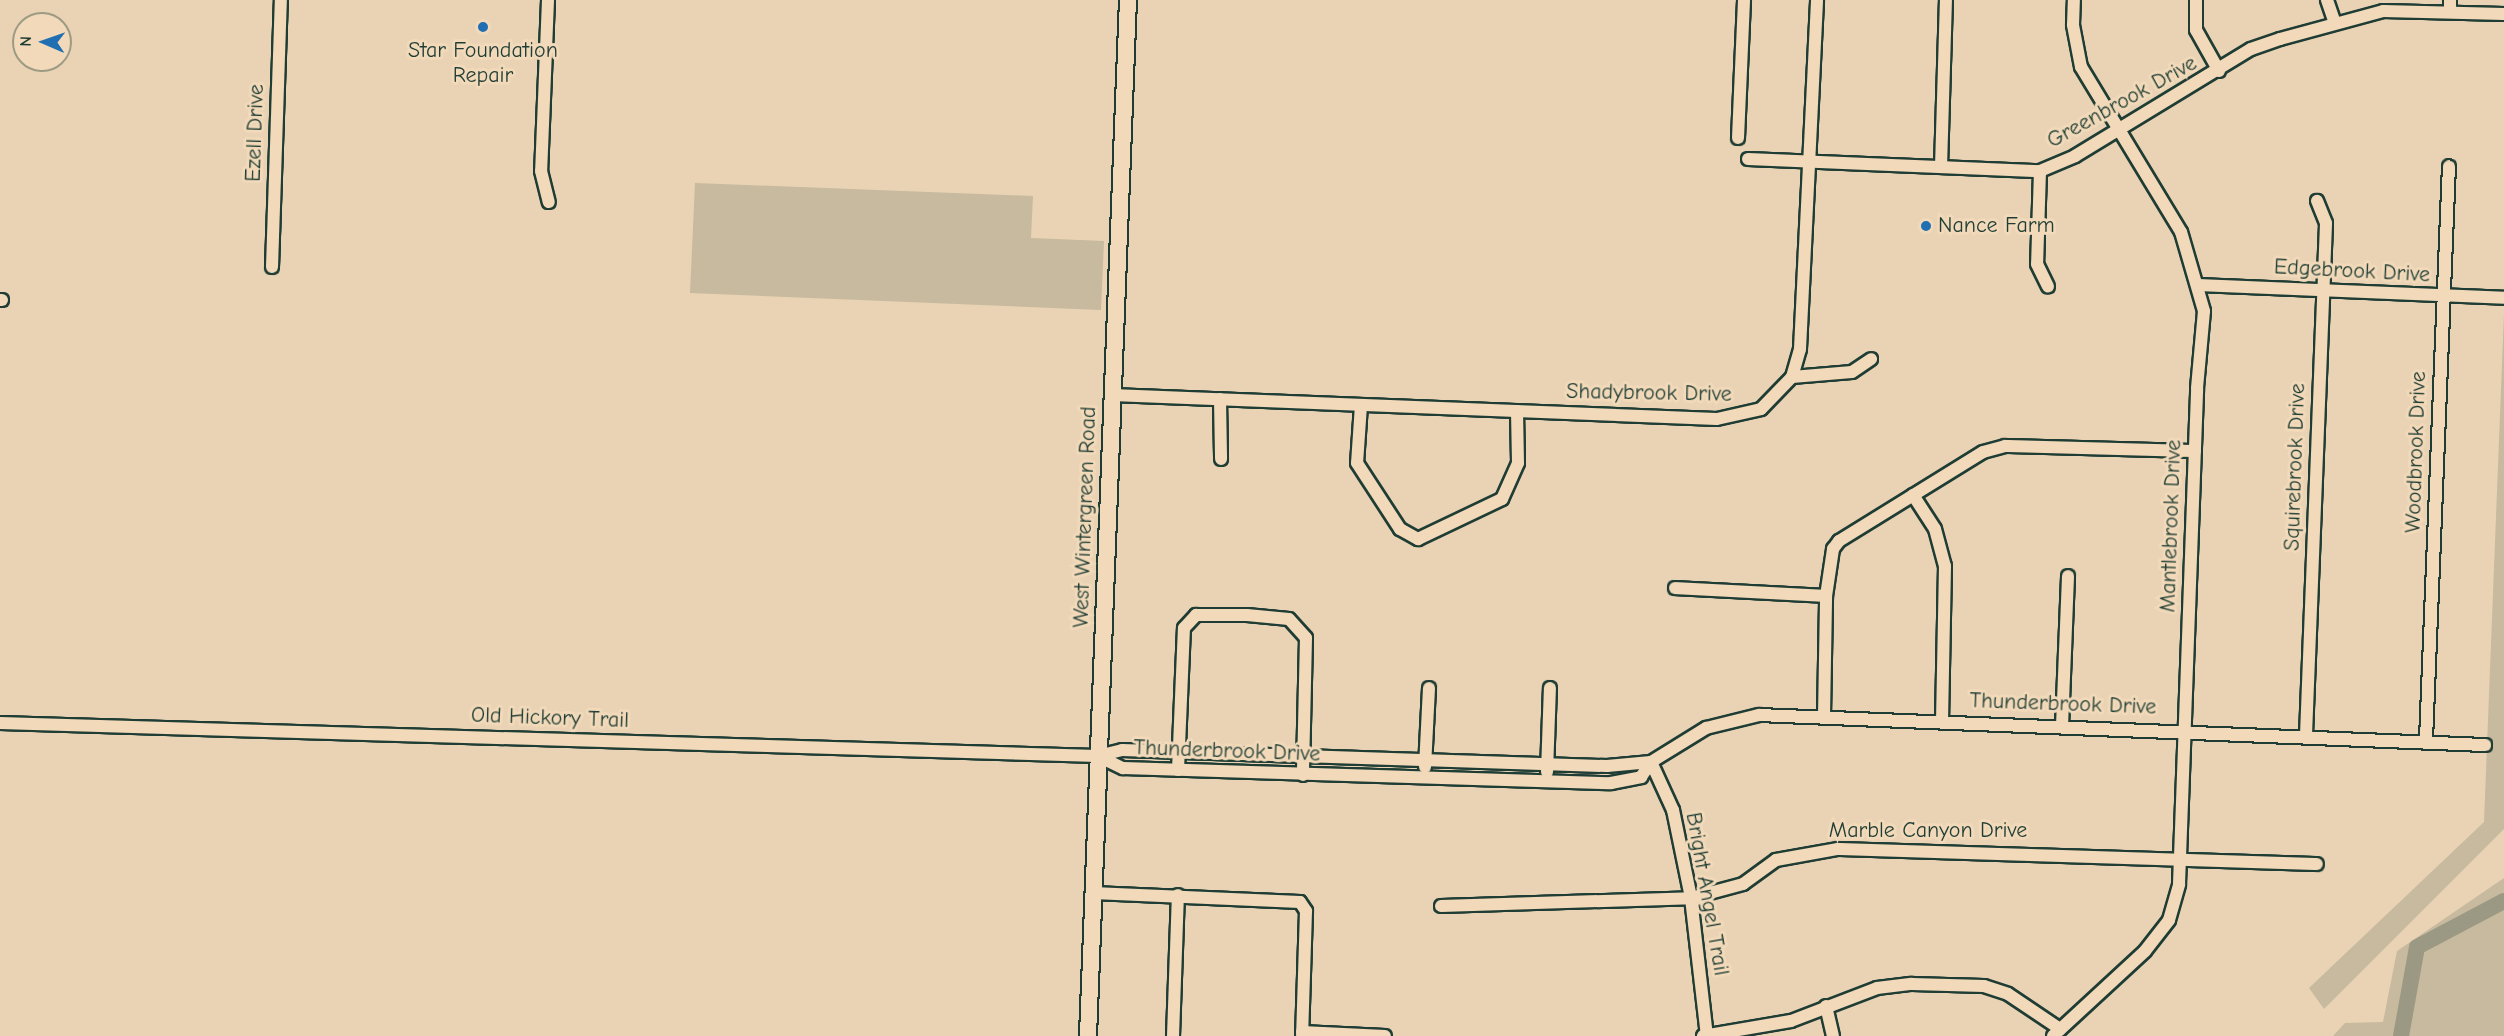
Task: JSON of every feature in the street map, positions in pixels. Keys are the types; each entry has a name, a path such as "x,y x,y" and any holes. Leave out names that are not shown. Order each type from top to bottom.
{"main road":[{"name":"West Wintergreen Road","path":"1088,1036 1128,0"}],"street":[{"name":"Ezell Drive","path":"272,267 281,0"},
{"path":"548,0 542,171 549,202"},
{"path":"1738,138 1744,0"},
{"name":"Shadybrook Drive","path":"1112,395 1717,419 1747,415 1761,409 1792,377 1800,349 1806,163 1817,0"},
{"path":"1941,167 1946,0"},
{"name":"Mantlebrook Drive","path":"2056,1033 2145,951 2169,920 2179,884 2195,451 2204,311 2181,232 2121,129 2081,68 2073,25 2074,0"},
{"path":"2196,0 2196,30 2219,71"},
{"path":"2327,0 2335,23"},
{"name":"Greenbrook Drive","path":"1748,159 2040,171 2121,129 2219,71 2251,49 2383,11 2450,6 2504,14"},
{"name":"Woodbrook Drive","path":"2426,740 2449,166"},
{"path":"2040,171 2037,264 2048,287"},
{"name":"Squirebrook Drive","path":"2306,735 2326,224 2318,201"},
{"name":"Edgebrook Drive","path":"2198,285 2504,298"},
{"path":"1792,377 1852,372 1871,359"},
{"path":"1220,399 1221,459"},
{"path":"1361,405 1357,463 1400,529 1418,539 1502,499 1518,463 1517,411"},
{"path":"1824,716 1826,596 1833,549 1839,541 1983,452 2005,446 2195,451"},
{"path":"1913,495 1935,529 1945,566 1942,720"},
{"path":"2062,726 2068,576"},
{"path":"1675,588 1826,596"},
{"path":"1178,770 1184,628 1196,615 1247,615 1289,619 1306,638 1303,775"},
{"path":"1425,777 1429,688"},
{"path":"1544,781 1550,765 1550,688"},
{"name":"Thunderbrook Drive","path":"1098,756 1123,768 1611,783 1641,777 1651,762 1706,728 1737,717 1824,716 2426,740 2485,745"},
{"name":"Old Hickory Trail","path":"0,723 1098,756"},
{"name":"Thunderbrook Drive","path":"1098,756 1122,750 1550,765 1651,762"},
{"name":"Bright Angel Trail","path":"1651,762 1673,810 1691,898 1707,1036"},
{"name":"Marble Canyon Drive","path":"1441,906 1691,898 1743,884 1776,860 1838,849 2180,857 2317,864"},
{"path":"1093,893 1283,898 1300,902 1306,911 1302,1034 1385,1036"},
{"path":"1173,1036 1178,895"},
{"path":"1703,1036 1791,1021 1826,1006 1900,986 1984,986 2008,994 2056,1033"},
{"path":"1826,1006 1833,1036"}],"shaded area":[{"path":"695,183 1033,196 1031,238 1104,241 1101,310 690,293"},
{"path":"2504,313 2504,829 2324,1009 2309,988 2484,822"},
{"path":"2504,878 2504,1036 2333,1036 2345,1023 2383,1022 2397,951"}],"waterway":[{"path":"2401,1036 2417,947 2504,901"}],"place":[{"name":"Star Foundation Repair","path":"483,27"},
{"name":"Nance Farm","path":"1926,226"}]}
